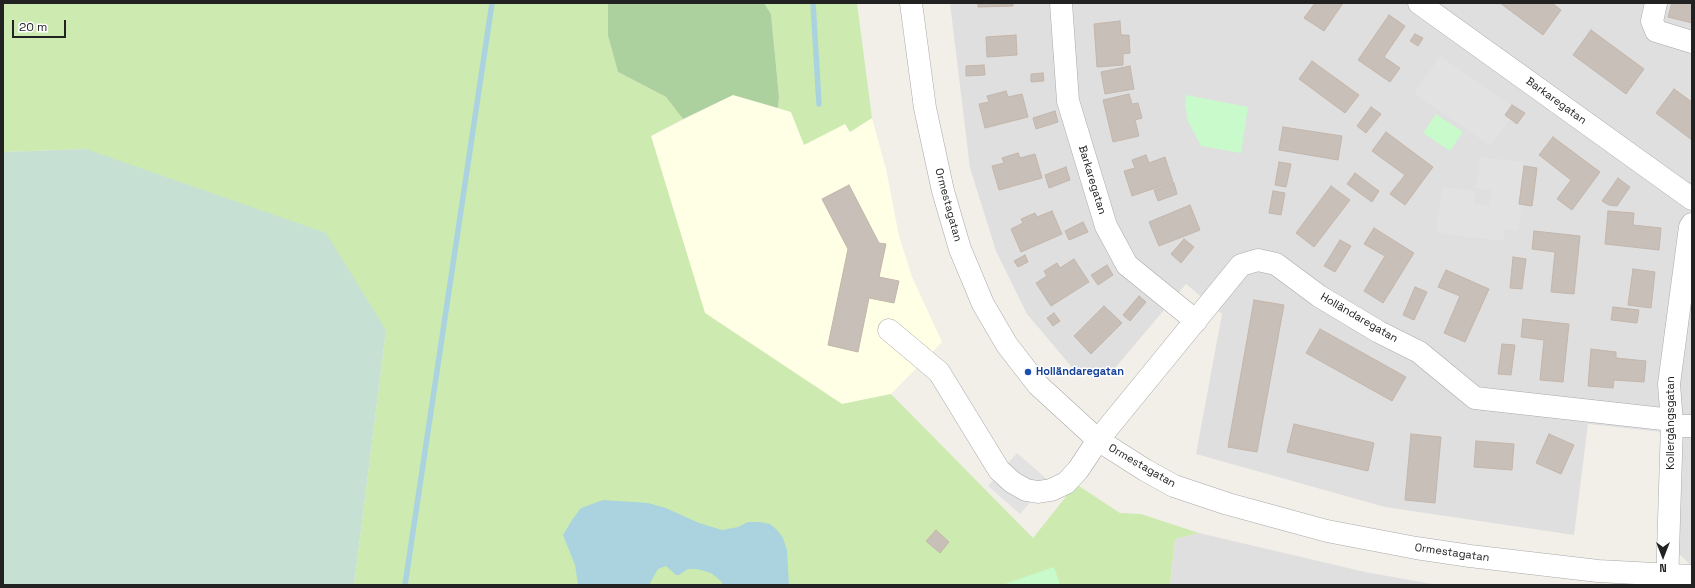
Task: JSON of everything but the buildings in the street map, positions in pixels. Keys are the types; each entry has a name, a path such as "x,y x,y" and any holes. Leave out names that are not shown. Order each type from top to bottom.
{"street":[{"name":"Ormestagatan","path":"911,3 925,108 943,191 960,249 983,304 1007,345 1038,385 1098,440 1145,470 1174,486 1228,504 1327,531 1416,548 1470,556 1667,580 1692,576"},
{"name":"Barkaregatan","path":"1061,3 1068,101 1106,226 1127,265 1196,321"},
{"name":"Barkaregatan","path":"1419,3 1692,199"},
{"path":"1656,3 1652,20 1656,31 1692,42"},
{"name":"Kollergångsgatan","path":"1667,580 1682,424 1669,384 1690,227 1692,224"},
{"name":"Holländaregatan","path":"889,330 940,372 994,463 1012,482 1026,490 1038,492 1051,490 1066,483 1078,470 1098,440 1241,265 1258,260 1276,264 1319,296 1379,332 1419,352 1476,398 1663,419 1682,424"}],"shaded area":[{"path":"950,3 1692,3 1692,566 1679,554 1681,434 1588,424 1574,535 1385,507 1196,454 1222,314 1186,284 1109,375 1076,372 1027,314 996,251 970,168"},
{"path":"1440,56 1512,105 1505,115 1510,119 1491,146 1414,94"},
{"path":"733,95 791,112 804,144 845,124 850,132 872,118 886,169 899,236 912,277 942,342 891,394 842,404 705,313 651,136"},
{"path":"86,149 326,233 386,330 354,585 3,585 3,152"},
{"path":"1480,157 1524,162 1519,204 1522,205 1518,230 1505,229 1503,241 1436,233 1442,187 1476,191 1474,204 1489,206 1491,190 1476,188"},
{"path":"1017,453 1049,481 1020,514 988,486"},
{"path":"1199,533 1365,572 1438,585 1170,585 1175,539"}],"green space":[{"path":"3,3 608,3 608,36 618,72 666,97 683,119 651,136 705,313 842,404 891,394 1033,538 1076,484 1120,513 1141,514 1199,533 1175,539 1170,585 354,585 386,330 86,149 3,152"},
{"path":"608,3 764,3 771,14 779,97 778,108 733,95 683,119 666,97 618,72 608,36"},
{"path":"764,3 857,3 872,118 850,132 845,124 804,145 791,112 778,108 779,97 771,14"},
{"path":"1186,95 1248,107 1241,153 1201,146 1188,121 1185,105"},
{"path":"1436,114 1463,132 1450,151 1423,133"},
{"path":"1054,567 1060,585 1002,585"}],"water":[{"path":"603,500 648,503 666,508 699,523 722,530 738,527 748,522 770,524 783,538 787,550 789,585 723,585 721,581 711,573 697,569 688,569 679,575 676,575 666,566 658,569 649,585 578,585 575,565 563,535 581,508"}],"waterway":[{"path":"405,585 492,3"},
{"path":"813,3 819,104"}],"place":[{"name":"Holländaregatan","path":"1028,372"}]}
